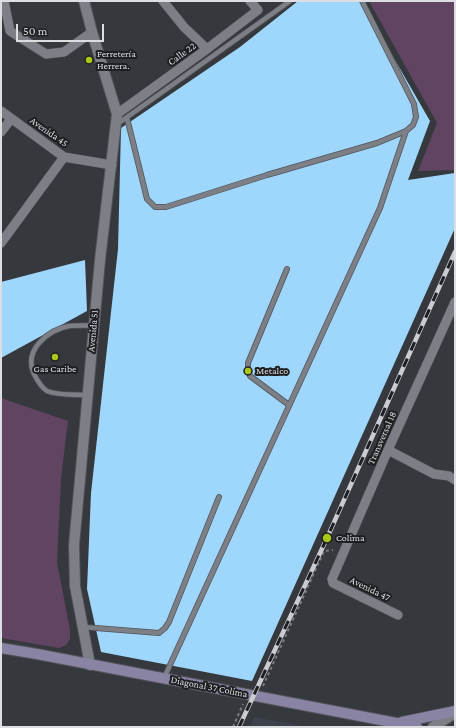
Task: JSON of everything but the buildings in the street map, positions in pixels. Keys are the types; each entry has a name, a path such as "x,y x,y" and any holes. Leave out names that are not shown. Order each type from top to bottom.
{"main road":[{"name":"Diagonal 37 Colima","path":"1,648 164,678 397,725 417,727"},
{"path":"397,725 455,712"}],"street":[{"path":"4,1 10,30 46,54 64,52 92,32"},
{"name":"Avenida 51","path":"84,1 92,32 122,116 116,125 100,260 74,545 75,586 90,664"},
{"path":"164,1 184,27 207,49"},
{"name":"Calle 22","path":"122,116 258,10 250,1"},
{"name":"Avenida 45","path":"1,111 64,157 112,165"},
{"path":"1,132 11,119"},
{"path":"1,243 64,157"},
{"name":"Transversal 18","path":"333,583 332,579 344,549 455,302"},
{"path":"388,450 434,474 453,475"},
{"name":"Avenida 47","path":"333,583 398,615"},
{"path":"433,727 455,712"}],"lane":[{"path":"290,1 122,116 148,198 155,207 166,207 267,175 377,143 406,131 413,125 416,117 414,104 362,1"},
{"path":"164,678 380,208 406,131"},
{"path":"287,269 248,363 248,370 250,376 290,405"},
{"path":"87,395 60,394 46,390 39,382 33,371 32,357 35,349 41,341 50,334 70,326 94,325"},
{"path":"83,627 159,633 165,628 169,622 219,497"}],"path":[{"path":"233,727 244,701 254,696 324,551 344,549"}],"shaded area":[{"path":"369,1 455,1 455,170 418,171 437,123"},
{"path":"1,398 68,421 61,479 57,562 70,630 70,639 66,645 59,648 1,638"},
{"path":"254,717 309,727 250,727"}],"railway":[{"path":"239,727 327,538 455,252"}],"place":[{"name":"Ferretería Herrera.","path":"89,60"},
{"name":"Gas Caribe","path":"55,357"},
{"name":"Metalco","path":"248,371"},
{"name":"Colima","path":"327,538"}]}
